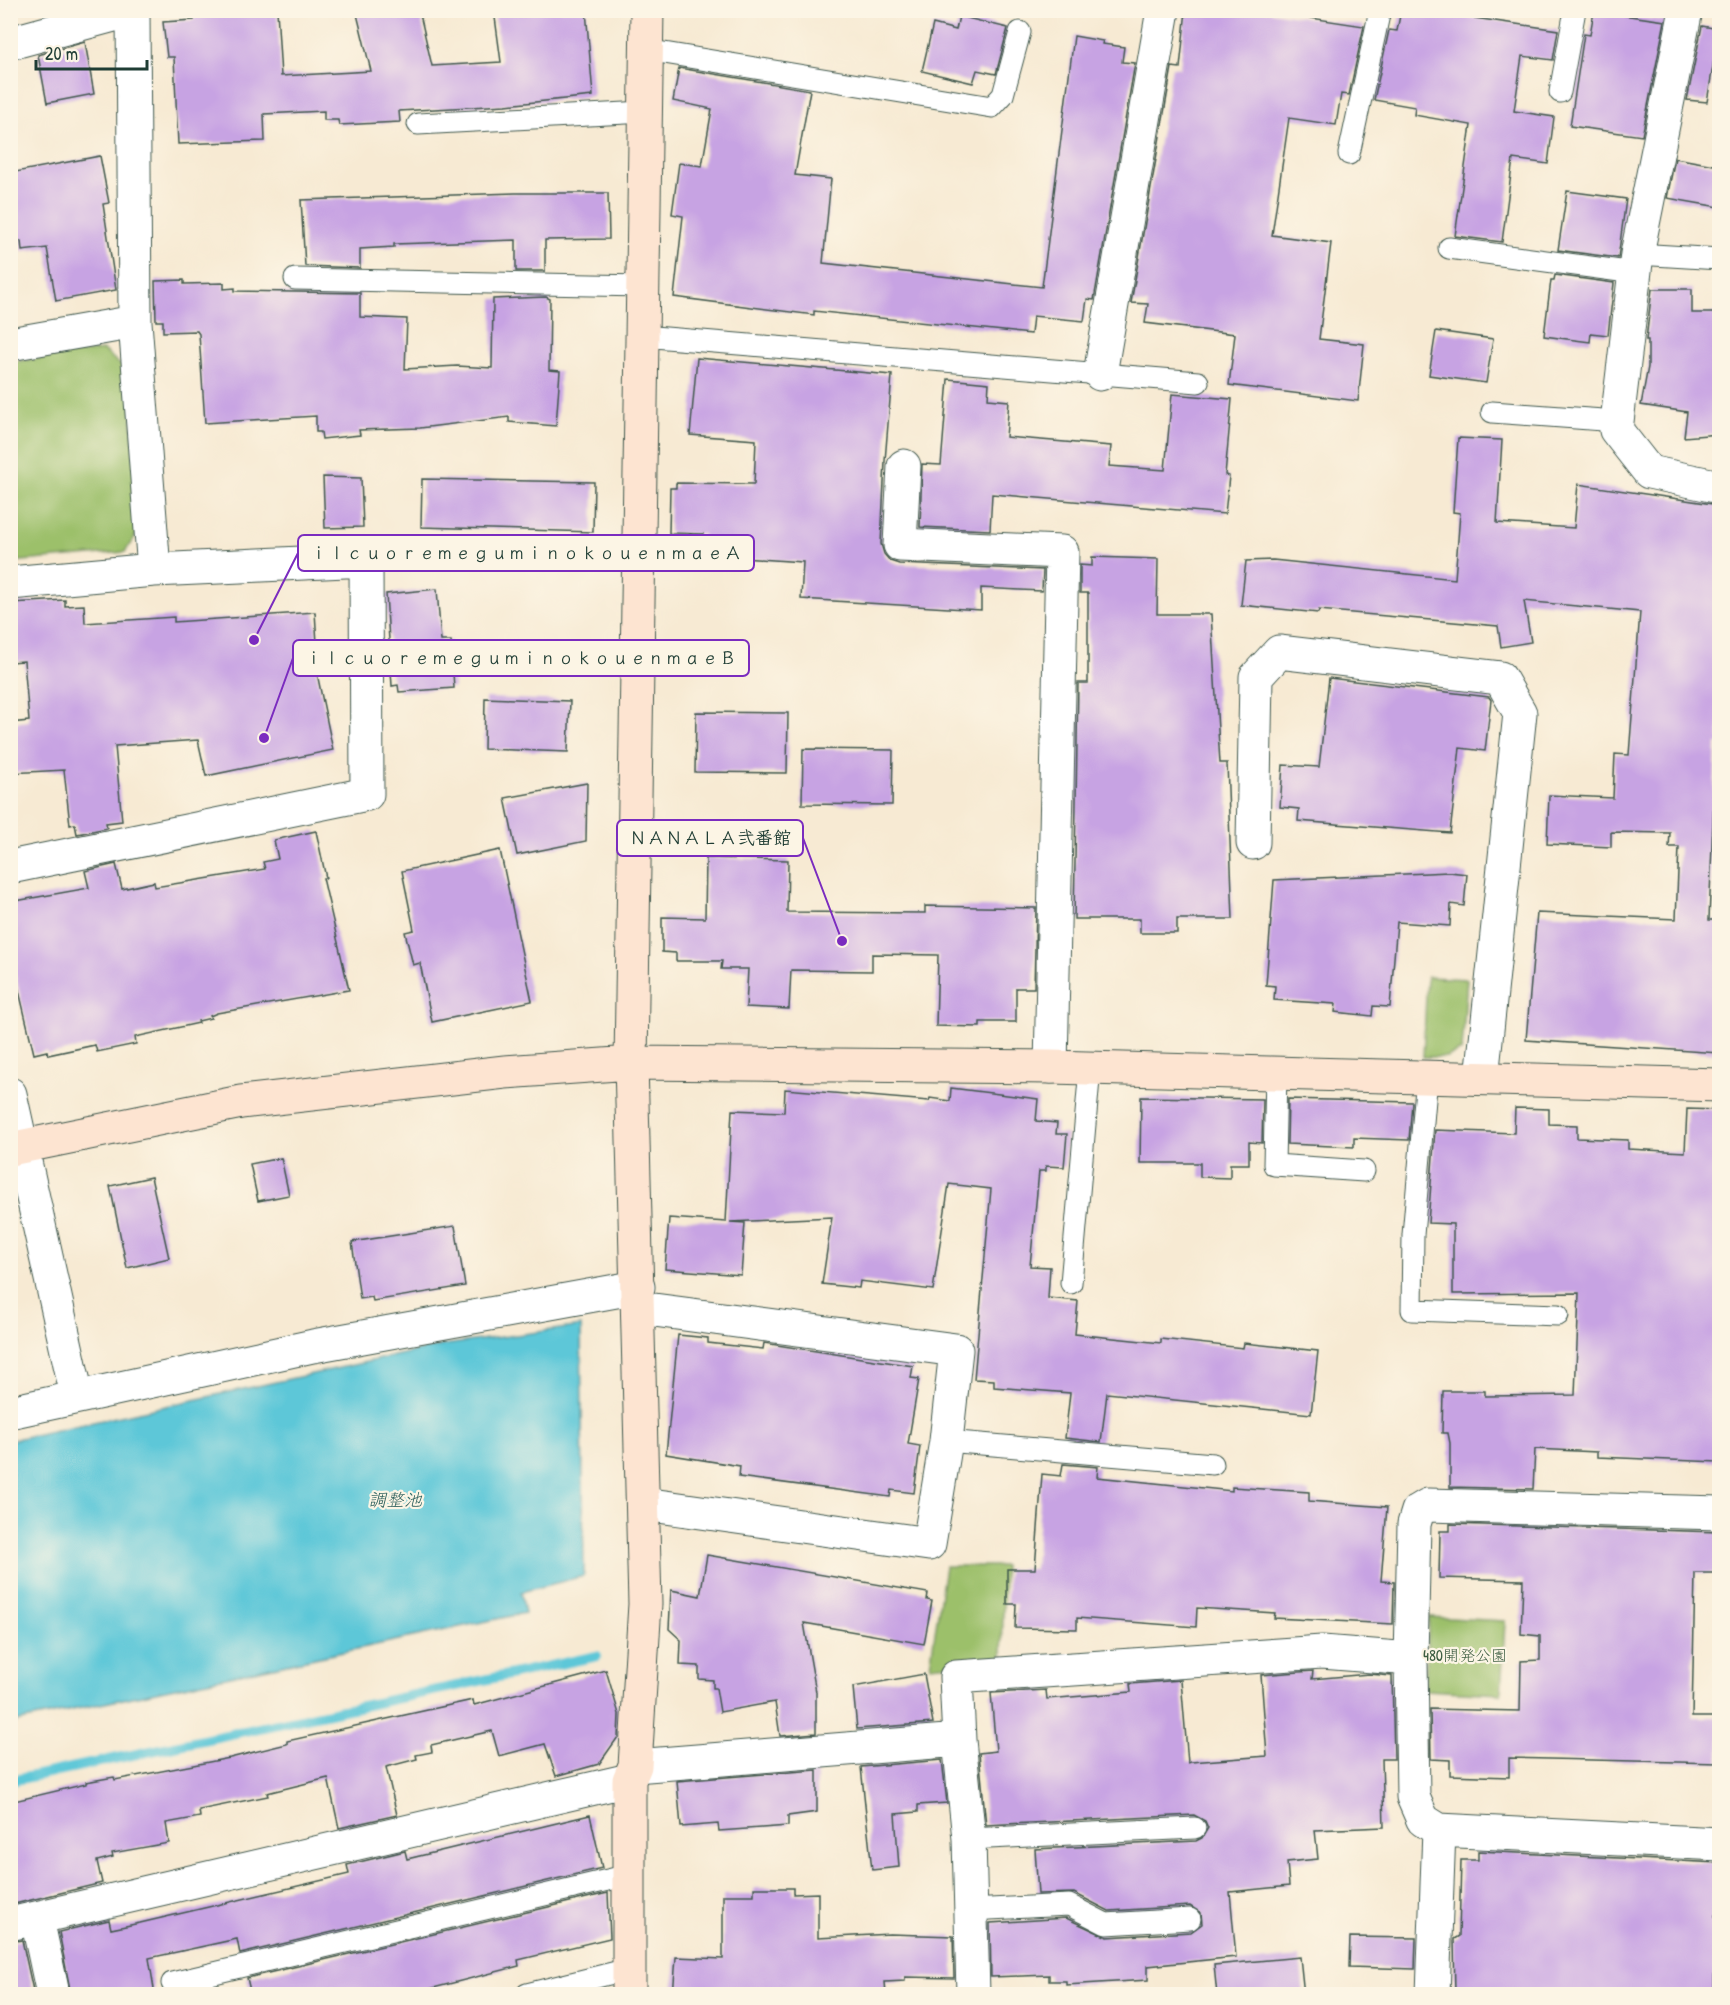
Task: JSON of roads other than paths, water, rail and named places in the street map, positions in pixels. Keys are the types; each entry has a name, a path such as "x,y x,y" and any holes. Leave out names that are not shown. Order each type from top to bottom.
{"street":[{"path":"10,43 132,10 135,322 154,570"},
{"path":"629,1982 632,1773 645,1604 631,1063 646,10"},
{"path":"1100,374 1163,10"},
{"path":"1686,10 1636,264 1616,430 1649,472 1719,487"},
{"path":"10,344 135,322"},
{"path":"904,466 900,545 1062,552 1051,1067"},
{"path":"10,583 154,570 366,560 367,794 10,867"},
{"path":"1253,843 1256,678 1279,652 1500,678 1520,713 1482,1078"},
{"path":"16,1148 241,1102 505,1072 631,1063 1051,1067 1719,1085"},
{"path":"10,1094 16,1148 78,1396"},
{"path":"10,1412 313,1346 638,1298 956,1350 946,1441 929,1544 644,1504"},
{"path":"1719,1512 1428,1505 1418,1511 1414,1524 1410,1659 1413,1797 1423,1820 1439,1830 1719,1844"},
{"path":"973,1995 969,1839 959,1740 956,1677 1322,1652 1410,1659"},
{"path":"53,1995 24,1922 632,1773 959,1740"},
{"path":"1433,1995 1439,1830"}],"lane":[{"path":"1349,154 1380,10"},
{"path":"1560,92 1575,10"},
{"path":"646,50 992,107 1003,95 1020,32"},
{"path":"418,124 645,112"},
{"path":"1449,248 1636,264 1719,259"},
{"path":"295,279 643,286"},
{"path":"642,336 1198,382"},
{"path":"1492,412 1617,422"},
{"path":"1071,1283 1090,1068"},
{"path":"1276,1072 1274,1165 1364,1171"},
{"path":"1427,1077 1413,1235 1412,1310 1558,1315"},
{"path":"946,1441 1212,1464"},
{"path":"969,1839 1195,1828"},
{"path":"171,1983 629,1875"},
{"path":"970,1910 1069,1905 1106,1924 1190,1919"},
{"path":"527,1995 629,1982"}],"water":[{"name":"調整池","path":"581,1326 584,1576 521,1592 525,1613 11,1723 11,1440 444,1345"}],"waterway":[{"path":"10,1781 597,1656"}],"place":[{"name":"ｉｌｃｕｏｒｅｍｅｇｕｍｉｎｏｋｏｕｅｎｍａｅＡ","path":"254,640"},
{"name":"ｉｌｃｕｏｒｅｍｅｇｕｍｉｎｏｋｏｕｅｎｍａｅＢ","path":"264,738"},
{"name":"ＮＡＮＡＬＡ弐番館","path":"842,941"}],"park label":[{"name":"480開発公園","path":"1465,1655"}]}
